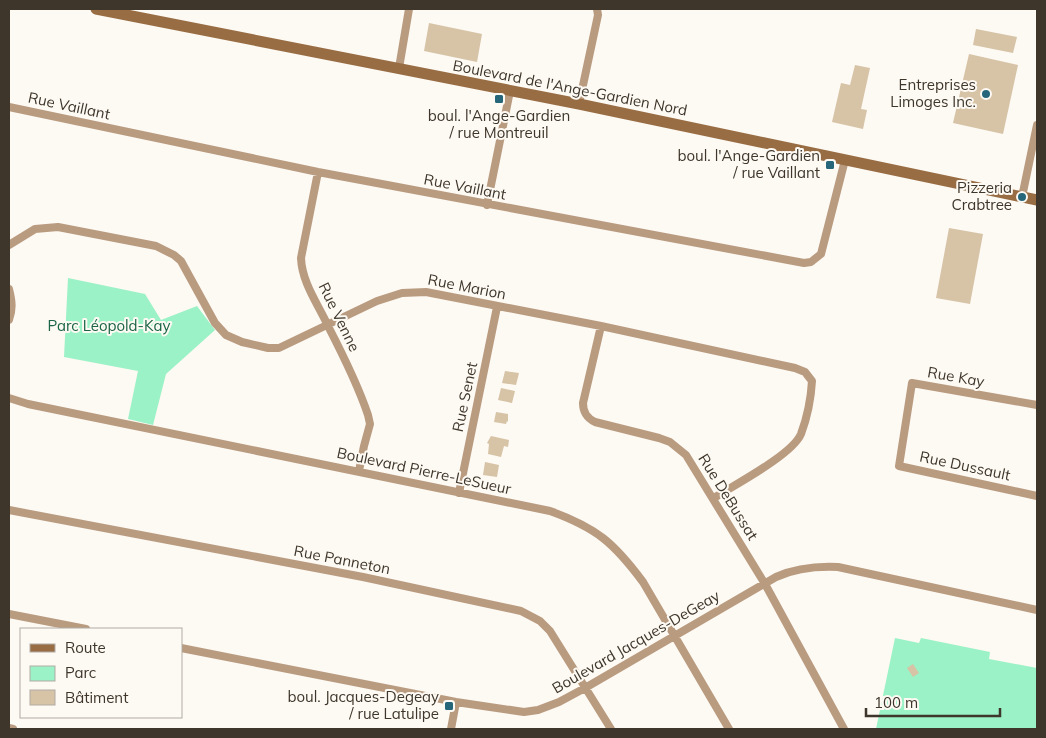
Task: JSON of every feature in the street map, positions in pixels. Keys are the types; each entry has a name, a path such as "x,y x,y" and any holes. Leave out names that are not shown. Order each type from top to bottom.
{"main road":[{"name":"Boulevard de l'Ange-Gardien Nord","path":"96,9 579,104 1037,200"}],"street":[{"path":"399,68 409,9"},
{"path":"579,104 598,9"},
{"path":"487,205 510,91"},
{"name":"Rue Vaillant","path":"9,107 318,172 804,263 812,262 821,254 846,160"},
{"path":"1022,197 1037,125"},
{"name":"Rue Venne","path":"318,172 301,258 302,270 305,281 328,325 368,415 370,424 359,471"},
{"name":"Rue Marion","path":"9,245 35,229 58,227 156,246 166,250 181,261 221,330 226,335 242,342 268,348 279,348 377,301 412,292 426,292 602,326 795,368 805,372 812,381 811,394 800,435 793,446 714,498"},
{"path":"9,290 12,300 12,311 9,320"},
{"name":"Rue Senet","path":"459,493 497,307"},
{"name":"Rue DeBussat","path":"602,326 583,403 585,415 595,422 670,442 686,455 765,584 844,729"},
{"name":"Rue Kay","path":"905,425 912,383 1037,405"},
{"name":"Boulevard Pierre-LeSueur","path":"9,398 28,404 550,511 585,525 608,541 628,561 643,582 729,729"},
{"name":"Rue Dussault","path":"905,425 899,466 1037,496"},
{"name":"Rue Panneton","path":"9,510 364,577 521,610 540,620 550,631 610,729"},
{"name":"Boulevard Jacques-DeGeay","path":"182,648 456,702 524,712 538,710 559,702 776,577 797,569 819,566 838,567 1037,610"},
{"path":"9,614 81,628"},
{"path":"451,729 456,702"},
{"path":"9,728 13,729"}],"green space":[{"name":"Parc Léopold-Kay","path":"68,278 145,294 161,320 197,306 215,330 166,374 153,425 128,419 138,371 64,357"},
{"path":"895,638 919,643 921,638 990,652 989,659 1037,668 1037,729 876,729"}],"building":[{"path":"429,23 482,34 477,62 424,51"},
{"path":"976,29 1017,37 1013,53 973,45"},
{"name":"Entreprises Limoges Inc.","path":"969,54 1018,65 1003,134 953,123"},
{"path":"855,65 870,68 861,109 867,110 863,129 832,122 841,83 850,85"},
{"path":"949,228 983,234 970,304 936,298"},
{"path":"505,371 519,373 516,385 502,383"},
{"path":"501,388 515,391 512,403 498,400"},
{"path":"496,412 508,414 508,422 506,424 494,422"},
{"path":"491,436 509,440 508,447 504,446 501,457 488,454 489,444 487,443"},
{"path":"485,462 499,465 497,477 483,475"},
{"path":"913,664 919,673 913,677 907,668"}],"place":[{"name":"Entreprises Limoges Inc.","path":"986,94"},
{"name":"boul. l'Ange-Gardien / rue Montreuil","path":"499,99"},
{"name":"boul. l'Ange-Gardien / rue Vaillant","path":"830,165"},
{"name":"Pizzeria Crabtree","path":"1022,197"},
{"name":"boul. Jacques-Degeay / rue Latulipe","path":"449,706"}]}
